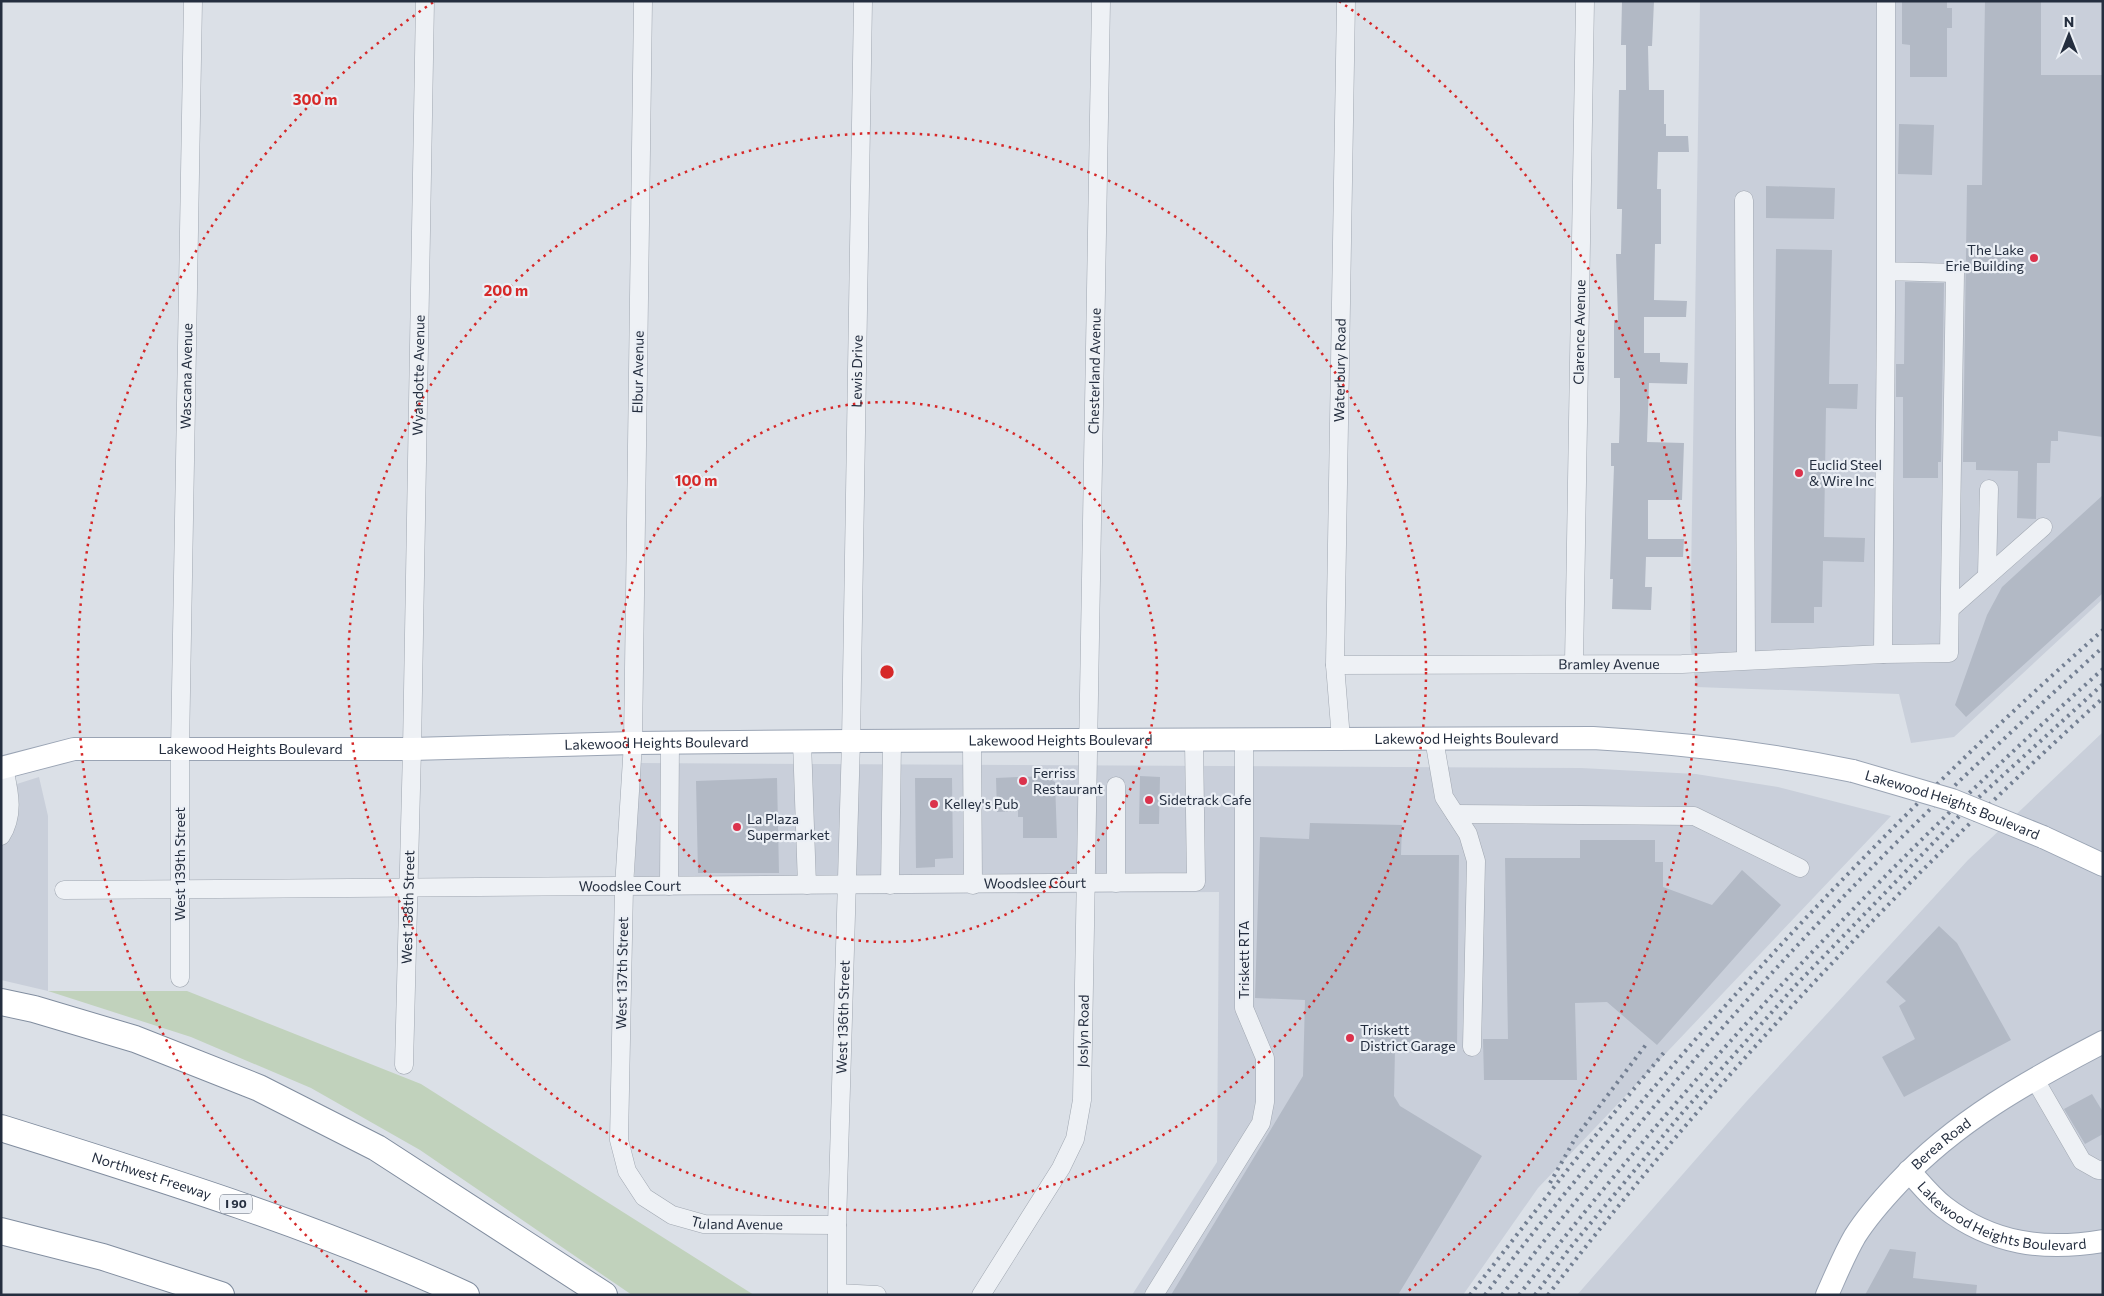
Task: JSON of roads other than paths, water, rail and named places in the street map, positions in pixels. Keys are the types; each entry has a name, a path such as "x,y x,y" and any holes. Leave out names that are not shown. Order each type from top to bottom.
{"highway":[{"path":"1,1002 34,1009 135,1039 259,1088 377,1148 604,1295"},
{"name":"Northwest Freeway","path":"1,1128 192,1187 318,1234 466,1295"},
{"path":"1,1231 103,1257 221,1295"}],"main road":[{"name":"Lakewood Heights Boulevard","path":"3,768 74,749 412,749 633,743 1593,738 1732,749 1853,771 1952,800 2043,836 2103,865"},
{"name":"Berea Road","path":"1827,1295 1855,1237 1877,1205 1909,1171 1966,1122 2034,1078 2103,1042"},
{"name":"Lakewood Heights Boulevard","path":"1909,1171 1942,1206 1962,1220 1996,1236 2041,1246 2080,1245 2103,1240"}],"street":[{"name":"Wascana Avenue","path":"180,749 193,1"},
{"name":"Wyandotte Avenue","path":"412,749 424,1"},
{"name":"Elbur Avenue","path":"633,743 643,1"},
{"name":"Lewis Drive","path":"851,741 863,1"},
{"name":"Chesterland Avenue","path":"1089,740 1101,1"},
{"name":"Waterbury Road","path":"1341,739 1335,665 1346,1"},
{"name":"Clarence Avenue","path":"1574,663 1585,1"},
{"path":"1882,654 1886,271 1886,1"},
{"path":"1744,200 1746,660"},
{"path":"1886,271 1955,273 1950,609"},
{"path":"1987,576 1989,489"},
{"path":"1950,609 2042,527"},
{"name":"Bramley Avenue","path":"1335,665 1682,664 1882,654 1949,653 1950,609"},
{"path":"1434,739 1444,797 1468,834 1476,861 1472,1046"},
{"name":"Joslyn Road","path":"981,1295 1061,1168 1075,1139 1082,1100 1089,740"},
{"name":"West 136th Street","path":"837,1294 837,1225 851,741"},
{"name":"Woodslee Court","path":"64,890 1196,882 1194,741"},
{"name":"Triskett RTA","path":"1154,1295 1261,1123 1265,1102 1265,1058 1244,1008 1244,741"},
{"path":"802,742 807,885"},
{"path":"890,885 892,742"},
{"path":"972,742 973,885"},
{"name":"West 137th Street","path":"633,743 624,887 619,1140 627,1171 644,1197"},
{"path":"669,886 670,743"},
{"name":"West 139th Street","path":"180,749 180,978"},
{"name":"West 138th Street","path":"404,1065 412,749"},
{"path":"3,768 11,803 3,830"},
{"path":"1116,786 1116,883"},
{"path":"1455,814 1694,816 1800,868"},
{"path":"2034,1078 2082,1161 2098,1170 2103,1170"},
{"name":"Tuland Avenue","path":"644,1197 672,1215 704,1224 837,1225"},
{"path":"837,1294 877,1295"}],"railway":[{"path":"1485,1295 1547,1215 1612,1137 1761,966 1871,850 1985,738 2103,630"},
{"path":"1502,1295 1648,1113 1751,996 1857,882 1935,804 2103,647"},
{"path":"1519,1295 1654,1129 1797,969 1946,815 2103,669"},
{"path":"1535,1295 1570,1248 1683,1112 1796,985 1965,810 2103,684"},
{"path":"1548,1295 1676,1136 1812,984 1955,838 2103,698"},
{"path":"1550,1183 1576,1137 1648,1042"},
{"path":"1470,1295 1572,1164 1666,1050"}],"place":[{"name":"The Lake Erie Building","path":"2034,258"},
{"name":"Euclid Steel & Wire Inc","path":"1799,473"},
{"name":"Ferriss Restaurant","path":"1023,781"},
{"name":"Sidetrack Cafe","path":"1149,800"},
{"name":"Kelley's Pub","path":"934,804"},
{"name":"La Plaza Supermarket","path":"737,827"},
{"name":"Triskett District Garage","path":"1350,1038"}]}
